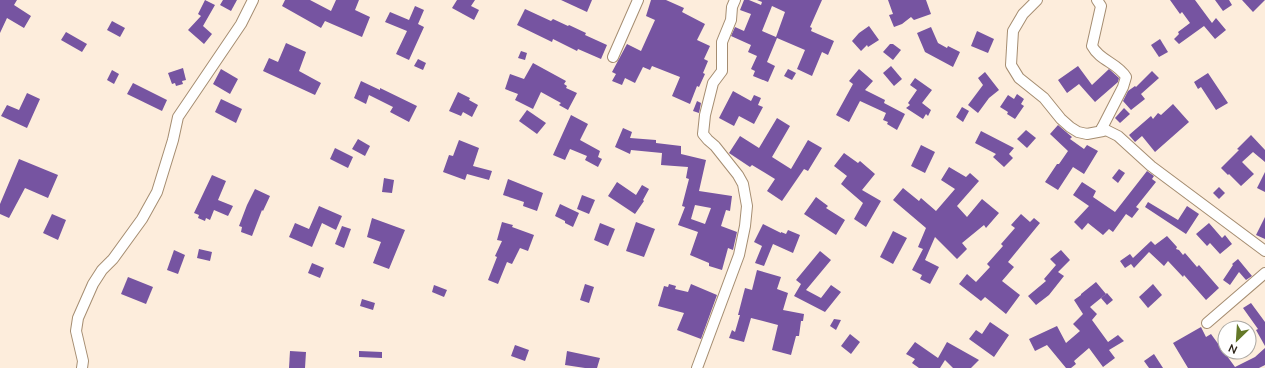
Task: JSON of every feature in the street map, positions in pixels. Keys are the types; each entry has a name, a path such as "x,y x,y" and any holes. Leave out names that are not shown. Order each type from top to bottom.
{"street":[{"path":"82,368 83,361 76,331 78,318 93,284 102,270 113,259 142,219 157,192 173,140 178,117 240,24 253,0"},
{"path":"613,57 638,0"},
{"path":"697,368 739,255 745,226 747,206 743,184 738,175 715,146 703,134 705,115 714,83 722,71 722,42 731,20 732,7 735,0"},
{"path":"1037,0 1023,14 1013,31 1011,65 1019,78 1044,98 1061,119 1078,132 1087,134 1103,131 1102,128 1123,87 1126,77 1122,70 1097,54 1092,46 1101,6 1097,0"},
{"path":"1102,128 1118,136 1151,166 1265,251"},
{"path":"1207,323 1265,273"}],"building":[{"path":"0,0 17,0 14,5 31,16 24,28 7,18 0,33"},
{"path":"205,0 215,5 203,26 212,34 204,44 188,30 201,16 198,14"},
{"path":"223,0 237,0 231,11 220,5"},
{"path":"285,0 310,0 331,11 336,0 359,0 355,10 370,17 362,37 325,21 321,28 282,6"},
{"path":"457,0 475,0 471,6 479,10 474,20 452,8"},
{"path":"561,0 592,0 587,12"},
{"path":"651,0 666,0 684,8 682,12 705,24 697,40 710,46 704,59 708,61 703,73 705,74 699,87 697,86 690,104 672,96 680,77 652,66 650,70 643,67 635,83 625,78 622,85 612,81 616,74 612,72 627,44 641,51 655,20 646,16"},
{"path":"744,0 749,0 761,5 762,2 757,0 822,0 810,27 812,28 811,31 834,41 828,55 822,52 812,76 797,69 805,50 777,38 767,62 775,66 768,82 753,76 755,71 751,69 757,56 748,52 751,45 731,36 735,27 744,31 751,14 740,10","holes":["772,6 785,12 776,37 762,31"]},
{"path":"888,0 926,0 931,14 914,20 911,17 902,24 894,27 889,15 893,14"},
{"path":"1170,0 1195,0 1212,23 1216,18 1226,30 1215,39 1204,26 1179,44 1174,39 1179,34 1178,32 1190,23 1182,12 1180,14"},
{"path":"1215,0 1229,0 1232,5 1223,11"},
{"path":"1242,0 1265,0 1253,12"},
{"path":"415,6 424,10 418,24 424,27 409,60 396,54 407,31 385,22 390,12 409,20"},
{"path":"525,9 551,21 553,19 568,26 569,25 586,33 585,35 607,45 601,59 578,49 577,51 553,39 552,42 517,25"},
{"path":"112,21 125,28 120,37 107,30"},
{"path":"869,26 879,40 868,47 867,45 861,51 852,41 859,33"},
{"path":"931,27 938,43 947,48 948,46 960,52 953,67 925,52 917,33"},
{"path":"977,31 994,39 988,53 971,46"},
{"path":"66,32 87,44 82,52 61,40"},
{"path":"1160,39 1168,52 1159,57 1151,45"},
{"path":"286,43 306,52 299,71 321,83 315,95 263,71 269,58 278,62"},
{"path":"890,44 893,44 901,50 893,60 883,52"},
{"path":"521,51 527,53 525,60 518,58"},
{"path":"418,59 426,63 423,70 414,66"},
{"path":"533,63 566,81 564,84 567,86 566,88 577,93 568,110 559,105 561,103 541,92 533,109 515,100 518,94 505,89 510,74 524,79"},
{"path":"891,66 902,79 894,86 883,73"},
{"path":"1078,66 1092,85 1109,69 1119,78 1118,82 1095,102 1079,84 1067,93 1058,80"},
{"path":"183,68 186,80 182,81 183,84 176,86 175,83 172,84 168,73"},
{"path":"221,69 238,79 230,94 213,84"},
{"path":"788,69 796,73 792,80 784,76"},
{"path":"859,69 873,81 865,90 885,100 884,103 905,114 897,130 887,124 888,122 883,120 886,113 860,101 849,122 836,115 853,84 849,81"},
{"path":"112,70 119,74 114,84 107,80"},
{"path":"1152,71 1159,78 1141,94 1145,99 1131,110 1123,101 1128,91 1135,86 1136,87"},
{"path":"985,72 999,90 989,98 978,113 968,105 983,85 978,78"},
{"path":"1208,73 1228,103 1216,110 1201,87 1198,89 1194,82"},
{"path":"915,78 932,90 922,103 931,110 928,116 926,114 923,119 906,108 910,105 908,103 917,90 910,85"},
{"path":"361,81 380,90 380,88 417,106 409,122 390,112 393,107 369,95 366,104 354,98"},
{"path":"133,83 167,100 162,111 127,94"},
{"path":"733,91 751,101 754,95 761,98 758,105 763,107 754,124 739,116 734,126 719,118"},
{"path":"458,92 470,98 469,100 478,105 472,117 463,112 461,116 449,111"},
{"path":"27,93 40,99 27,128 1,116 7,105 19,110"},
{"path":"1017,94 1024,99 1021,104 1024,106 1015,119 1000,107 1008,95 1014,99"},
{"path":"221,99 242,109 236,123 215,112"},
{"path":"697,101 701,103 699,113 693,111"},
{"path":"1173,104 1189,122 1155,152 1142,136 1135,142 1129,135 1151,116 1153,119 1158,113 1161,115"},
{"path":"962,107 969,111 963,122 956,117"},
{"path":"1124,108 1130,114 1120,123 1115,118"},
{"path":"527,110 546,123 537,134 519,121"},
{"path":"571,115 588,124 580,140 600,151 598,157 602,159 598,167 585,160 587,156 570,149 565,160 553,155"},
{"path":"777,118 790,126 772,157 791,169 808,140 822,148 808,171 804,169 782,201 767,191 775,179 752,165 750,167 729,153 740,136 759,148"},
{"path":"1058,125 1072,137 1070,139 1084,149 1087,145 1098,151 1084,174 1073,167 1058,190 1045,182 1068,151 1050,134"},
{"path":"623,128 632,132 630,138 656,140 656,143 681,146 681,154 706,160 699,191 732,196 730,211 726,210 721,226 737,232 733,250 728,248 722,270 709,266 709,263 690,255 698,232 678,225 685,207 682,206 689,179 686,178 688,167 661,165 662,153 631,150 630,154 615,147","holes":["695,205 711,208 705,224 691,219"]},
{"path":"1026,130 1036,138 1027,148 1017,139"},
{"path":"981,131 1014,148 1009,154 1013,158 1004,167 993,157 996,154 975,143"},
{"path":"1251,135 1265,150 1265,162 1253,152 1242,162 1254,174 1241,186 1221,168 1239,150 1237,149"},
{"path":"358,139 370,146 365,156 352,149"},
{"path":"459,140 479,148 473,166 492,171 489,180 467,174 465,180 443,172 449,155 453,156"},
{"path":"921,145 935,152 925,173 911,166"},
{"path":"335,148 353,157 348,168 330,159"},
{"path":"844,153 858,163 860,161 875,174 862,190 881,201 866,227 854,219 863,203 841,184 847,176 834,166"},
{"path":"19,159 58,175 48,198 25,188 9,218 0,214 0,204"},
{"path":"949,167 966,177 970,173 979,181 957,206 967,217 982,199 999,213 986,228 984,225 962,243 967,249 957,259 935,237 925,260 939,267 930,284 920,279 922,275 912,270 923,249 918,247 926,228 893,200 903,188 919,201 921,198 936,211 955,189 941,180"},
{"path":"1119,169 1125,173 1118,183 1112,178"},
{"path":"1147,171 1154,176 1152,179 1156,182 1136,207 1139,209 1132,218 1126,214 1113,232 1109,229 1103,235 1088,223 1082,230 1074,222 1089,206 1073,195 1082,182 1096,191 1093,197 1115,212"},
{"path":"1265,172 1265,192 1257,188"},
{"path":"212,175 226,181 218,200 233,206 228,216 214,210 210,220 206,218 205,221 198,218 199,215 194,213"},
{"path":"384,178 394,180 392,193 382,192"},
{"path":"508,179 543,193 537,211 523,206 524,202 503,195"},
{"path":"617,182 636,195 642,185 649,189 643,200 644,201 635,214 608,196"},
{"path":"1219,187 1225,193 1219,199 1213,193"},
{"path":"255,189 270,196 263,211 262,210 252,236 241,232 242,227 239,226"},
{"path":"582,195 595,200 589,214 577,209"},
{"path":"816,197 828,206 826,208 845,220 836,235 804,214"},
{"path":"1148,202 1178,220 1187,206 1199,214 1186,234 1145,207"},
{"path":"560,204 579,213 573,227 555,216"},
{"path":"319,206 342,216 336,230 322,223 312,247 289,237 295,223 309,229"},
{"path":"52,214 66,220 58,240 43,233"},
{"path":"1021,214 1030,222 1034,218 1040,223 1008,262 1014,267 1002,281 1020,295 1006,314 985,297 981,301 959,284 967,274 976,282 990,267 987,264 1003,246 1001,244 1015,228 1011,225"},
{"path":"1265,217 1265,239 1256,235"},
{"path":"372,218 405,230 389,269 373,263 381,242 367,237"},
{"path":"502,222 513,225 512,227 534,235 528,251 520,248 512,264 507,262 498,284 488,280 497,257 495,256 502,241 497,240"},
{"path":"636,222 655,229 644,257 626,251"},
{"path":"600,223 615,229 608,246 594,240"},
{"path":"1209,223 1222,238 1225,235 1232,244 1220,254 1210,243 1207,246 1196,234"},
{"path":"763,224 781,233 786,234 788,230 800,235 793,253 773,244 764,266 755,263 762,246 754,242"},
{"path":"342,226 351,229 344,248 335,244"},
{"path":"893,231 907,238 893,264 880,257"},
{"path":"1167,236 1177,247 1176,249 1183,255 1185,253 1197,267 1199,265 1219,288 1206,300 1184,275 1183,277 1168,261 1164,266 1149,252 1134,268 1131,264 1125,268 1120,261 1130,254 1133,258 1151,241 1155,245"},
{"path":"199,249 212,252 210,261 197,258"},
{"path":"174,250 185,255 178,274 167,270"},
{"path":"1061,250 1070,260 1058,272 1064,276 1049,295 1036,305 1028,296 1046,281 1044,279 1056,265 1050,259"},
{"path":"820,251 831,260 806,290 821,298 831,285 841,292 825,312 794,296 801,284 796,280"},
{"path":"1238,259 1252,276 1246,280 1239,272 1230,285 1223,280 1233,265 1232,264"},
{"path":"312,263 324,268 320,278 308,273"},
{"path":"757,270 781,277 777,289 788,293 783,310 804,314 803,321 801,321 799,336 796,336 791,355 772,350 778,325 751,318 744,342 729,338 732,330 735,332 745,288 752,290"},
{"path":"128,277 153,287 146,304 121,294"},
{"path":"1096,282 1106,294 1090,307 1097,314 1092,320 1108,342 1118,335 1124,341 1109,350 1115,358 1103,367 1089,348 1074,361 1076,364 1071,368 1066,368 1047,345 1035,351 1029,339 1057,326 1066,343 1080,331 1073,324 1083,314 1074,300"},
{"path":"585,284 594,287 589,303 580,300"},
{"path":"669,284 676,286 675,289 688,292 691,284 717,295 701,339 677,330 684,313 658,306 664,286 668,287"},
{"path":"1153,284 1162,295 1148,308 1139,297"},
{"path":"434,285 447,290 444,297 432,292"},
{"path":"1107,293 1113,300 1107,305 1101,298"},
{"path":"362,299 375,303 373,310 360,306"},
{"path":"1251,303 1265,322 1265,346 1257,332 1257,320 1252,320 1243,308"},
{"path":"834,319 841,320 836,330 830,326"},
{"path":"990,322 1009,335 994,357 969,339 976,330 982,334"},
{"path":"1201,327 1206,337 1211,334 1217,342 1217,360 1230,360 1235,367 1249,360 1257,360 1257,355 1265,348 1265,365 1259,368 1188,368 1173,343"},
{"path":"850,334 860,342 851,354 841,346"},
{"path":"915,342 938,358 947,342 979,360 971,368 953,368 945,360 940,368 919,368 912,363 915,359 906,354"},
{"path":"515,345 529,350 525,361 511,356"},
{"path":"290,351 306,352 305,368 289,368"},
{"path":"359,351 382,352 382,358 359,357"},
{"path":"567,351 600,358 597,368 565,365"},
{"path":"1154,354 1163,368 1149,368 1144,361"}]}
